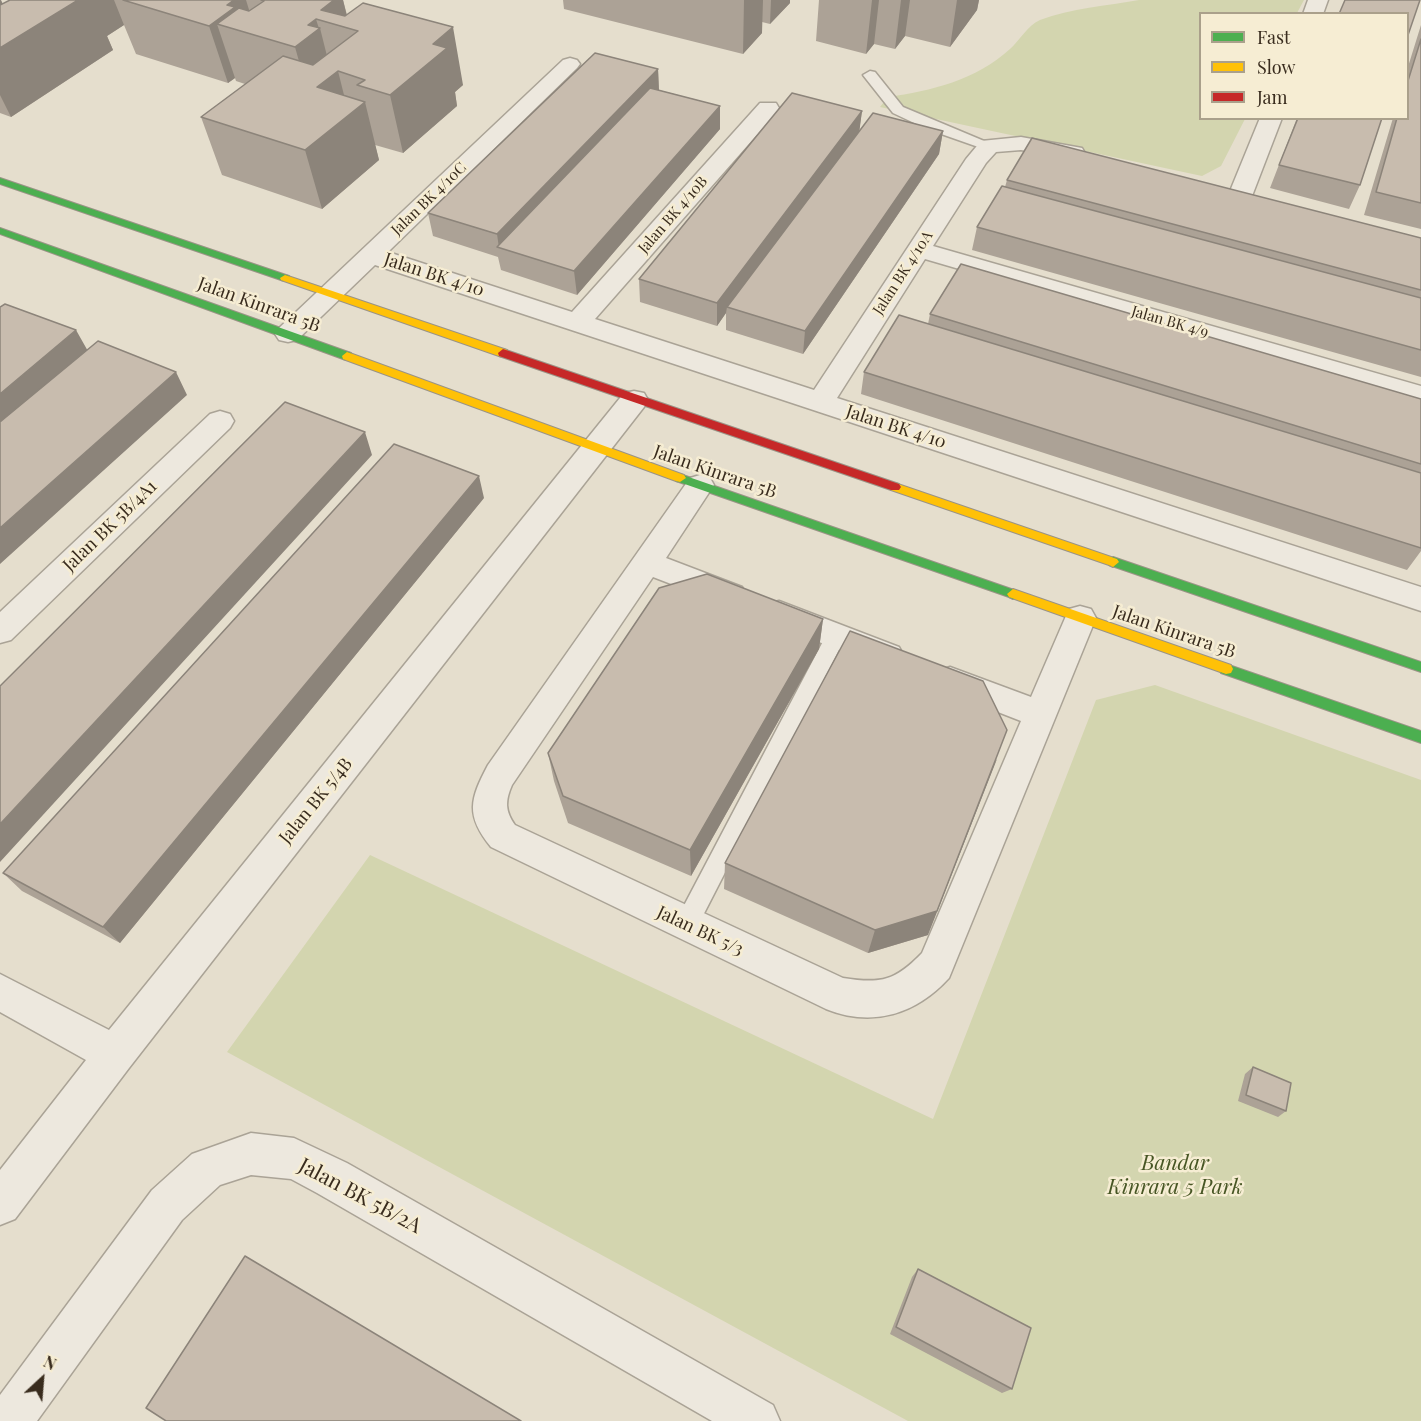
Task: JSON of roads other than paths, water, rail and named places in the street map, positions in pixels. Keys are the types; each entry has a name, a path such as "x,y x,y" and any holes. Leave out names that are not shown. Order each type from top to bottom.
{"street":[{"name":"Jalan BK 4/10C","path":"288,334 570,64"},
{"name":"Jalan BK 4/10B","path":"578,322 768,108"},
{"path":"1241,196 1270,120"},
{"path":"989,146 1018,142 1038,144 1095,158"},
{"name":"Jalan BK 4/10A","path":"820,403 977,159 989,146"},
{"name":"Jalan Kinrara 5B","path":"0,181 634,400 1421,667"},
{"name":"Jalan Kinrara 5B","path":"0,231 288,334 597,449 1421,737"},
{"name":"Jalan BK 4/9","path":"918,249 1421,395"},
{"name":"Jalan BK 4/10","path":"370,255 1421,599"},
{"name":"Jalan BK 5/4B","path":"0,1204 115,1053 634,400"},
{"name":"Jalan BK 5B/4A1","path":"0,631 220,421"},
{"name":"Jalan BK 5/3","path":"700,485 500,775 492,791 488,807 491,822 503,836 686,925 840,996 869,1001 900,996 920,983 936,965 1080,618"},
{"path":"646,562 1039,714"},
{"path":"0,992 115,1053"},
{"name":"Jalan BK 5B/2A","path":"17,1409 167,1205 207,1169 251,1154 294,1159 332,1178 757,1421"}],"lane":[{"path":"870,75 898,110 932,126 989,146"},
{"path":"686,925 836,636"}],"park label":[{"name":"Bandar Kinrara 5 Park","path":"1175,1175"}]}
